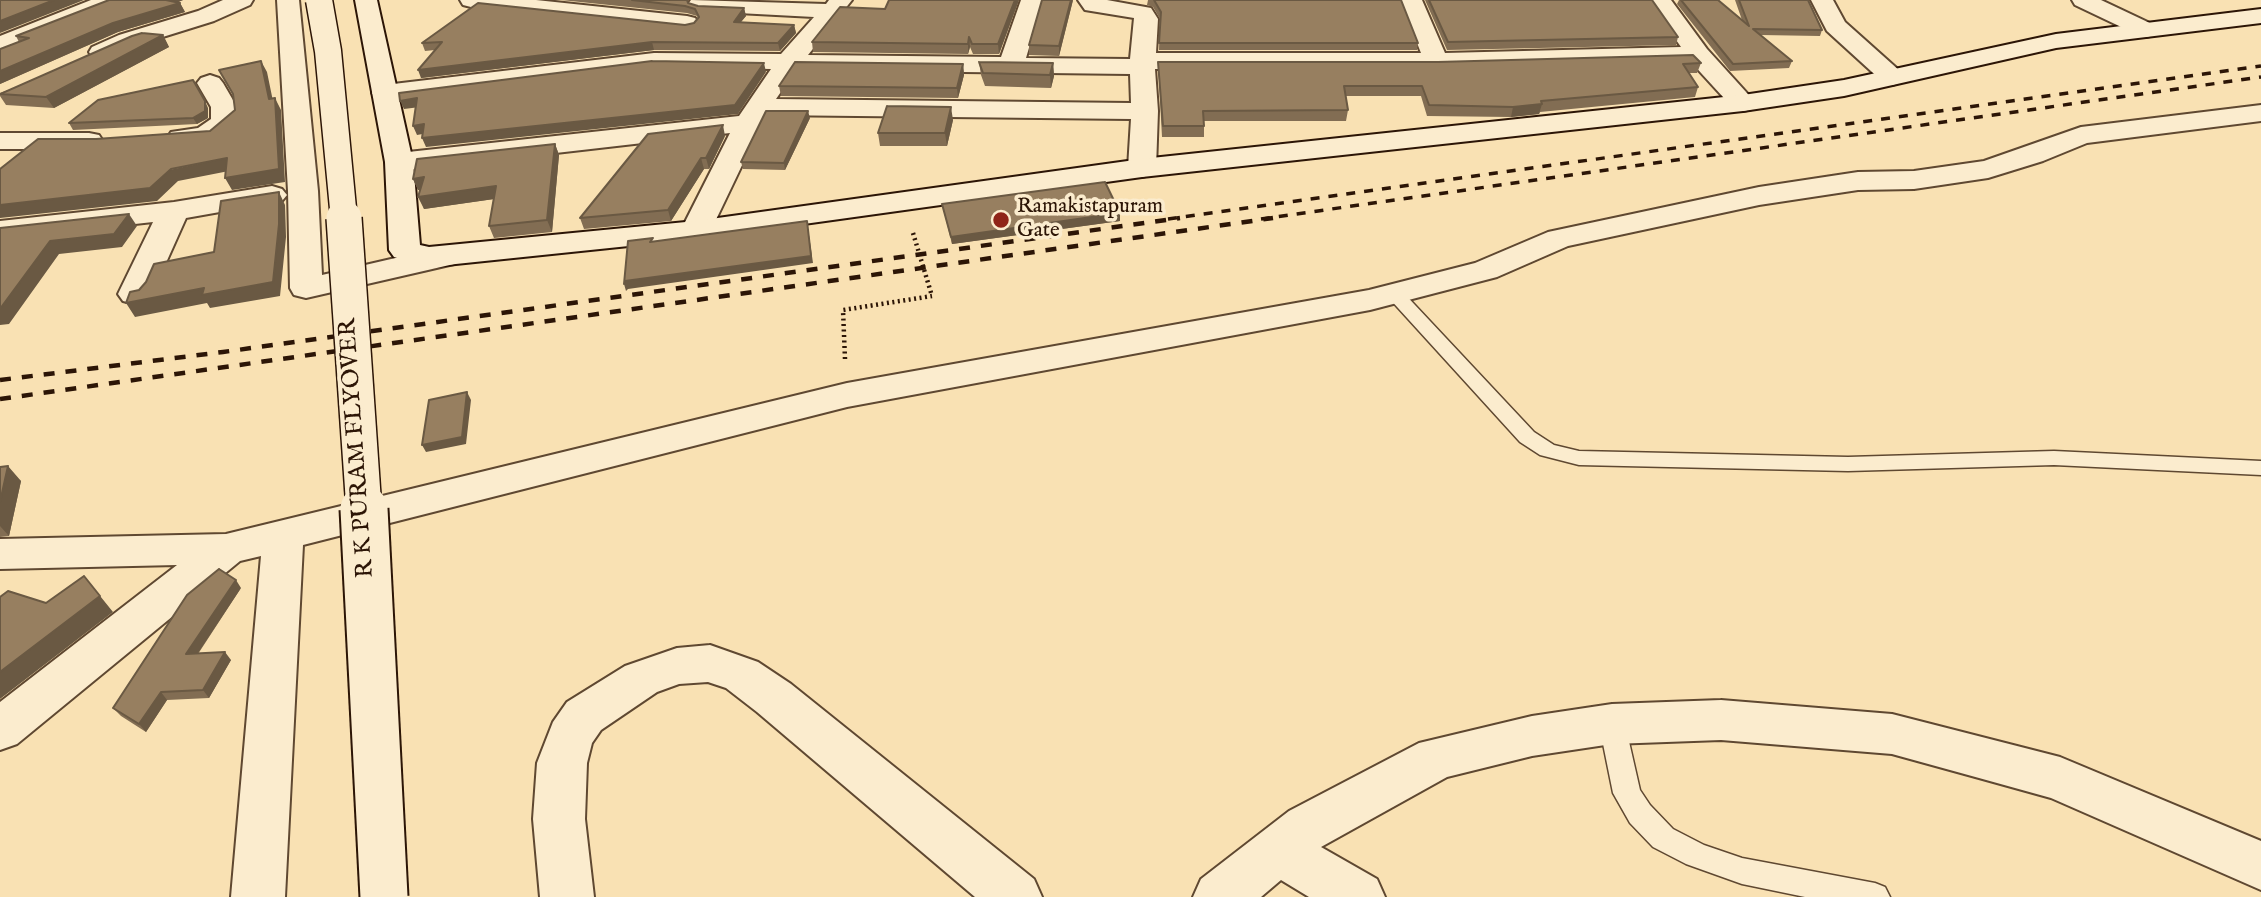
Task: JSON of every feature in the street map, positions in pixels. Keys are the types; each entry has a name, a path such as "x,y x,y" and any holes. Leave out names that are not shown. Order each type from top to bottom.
{"street":[{"path":"0,45 111,0"},
{"path":"76,63 128,40 206,16 242,0"},
{"path":"288,0 303,191 306,288 443,257"},
{"name":"R K PURAM FLYOVER","path":"319,0 328,51 343,207 361,457 384,897"},
{"path":"366,0 399,162 405,250 427,257 696,230 1142,167 1743,103 1844,88 2056,41 2261,16"},
{"path":"471,0 697,9 837,5"},
{"path":"970,110 999,65 1032,0"},
{"path":"1089,0 1093,5 1143,13 1146,19 1142,167"},
{"path":"1411,0 1436,61"},
{"path":"1659,0 1698,54 1743,103"},
{"path":"1822,0 1835,26 1892,77"},
{"path":"2089,3 2127,0"},
{"path":"2089,3 2146,30"},
{"path":"696,230 752,115 790,60 837,5"},
{"path":"654,60 697,9"},
{"path":"385,93 654,60 999,65 1436,61 1698,54"},
{"path":"152,139 205,135 225,122 224,107 210,83"},
{"path":"399,162 752,115 970,110 1145,111"},
{"path":"0,554 226,549 847,395 1395,293 1486,270 1559,239 1759,196 1857,181 1914,180 1988,169 2033,155 2081,135 2261,113"},
{"path":"0,141 115,141"},
{"path":"0,230 174,211 303,191"},
{"path":"135,295 174,211"},
{"path":"250,889 283,537"},
{"path":"0,730 226,549"},
{"path":"567,897 559,819 562,763 570,736 584,716 641,679 677,666 710,663 742,675 774,698 1015,897"},
{"path":"1220,897 1307,827 1436,758 1532,737 1612,724 1721,719 1892,734 2060,779 2261,866"},
{"path":"1276,850 1358,897"}],"lane":[{"path":"1395,293 1527,437 1547,450 1579,458 1848,464 2054,458 2261,468"},
{"path":"1612,724 1627,793 1640,814 1663,838 1696,855 1742,871 1875,897"}],"path":[{"path":"847,395 844,310 932,296 913,233"}],"building":[{"path":"0,0 54,0 0,21"},
{"path":"109,0 166,0 180,3 113,23 0,71 0,49 29,38 16,36"},
{"path":"632,0 687,0 688,3 698,6 744,8 734,22 794,25 778,43 652,42 418,70 442,42 422,43 478,3 685,25 694,23 699,17 695,9 685,6"},
{"path":"889,0 1015,0 998,44 972,44 969,37 968,44 812,42 840,7 885,9"},
{"path":"1042,0 1071,0 1059,46 1029,45"},
{"path":"1154,0 1401,0 1418,43 1159,43 1161,12"},
{"path":"1429,0 1652,0 1678,37 1448,42"},
{"path":"1681,0 1718,0 1749,26 1739,0 1808,0 1822,30 1753,29 1792,61 1733,64"},
{"path":"142,33 163,35 46,97 0,94 132,36"},
{"path":"1693,55 1701,63 1683,64 1698,87 1541,101 1542,104 1513,107 1429,105 1422,86 1344,86 1348,110 1203,111 1204,126 1163,126 1158,62 1438,62"},
{"path":"261,61 269,99 275,98 279,169 225,178 227,158 171,169 150,188 0,205 0,169 38,139 96,139 210,131 235,110 233,94 219,70"},
{"path":"652,61 764,63 735,105 422,138 424,124 413,126 417,98 400,101 399,93"},
{"path":"795,62 963,64 957,88 779,86"},
{"path":"979,62 1053,63 1050,75 983,73"},
{"path":"193,80 205,101 205,111 193,118 69,123 98,100"},
{"path":"887,106 951,107 945,133 878,133"},
{"path":"766,111 808,111 784,163 741,162"},
{"path":"723,125 706,158 701,158 668,210 580,218 648,134"},
{"path":"555,144 547,220 489,226 496,186 418,197 424,177 413,179 417,159"},
{"path":"1105,182 1120,213 951,237 942,204"},
{"path":"279,192 279,224 273,282 202,295 204,288 126,303 130,292 139,290 146,282 154,264 214,252 221,201"},
{"path":"129,214 114,234 50,241 0,309 0,228"},
{"path":"807,221 811,256 625,281 624,284 628,241 653,238 650,242"},
{"path":"467,392 462,437 422,445 429,400"},
{"path":"8,466 0,502 0,467"},
{"path":"219,569 236,580 186,654 225,652 203,690 161,692 139,724 113,708 187,595"},
{"path":"84,576 100,596 0,672 0,597 8,591 46,603"}],"railway":[{"path":"1168,219 2261,66"},
{"path":"1261,219 2261,77"},
{"path":"0,380 223,352 1180,218"},
{"path":"0,399 1273,218"}],"place":[{"name":"Ramakistapuram Gate","path":"1001,220"}]}
